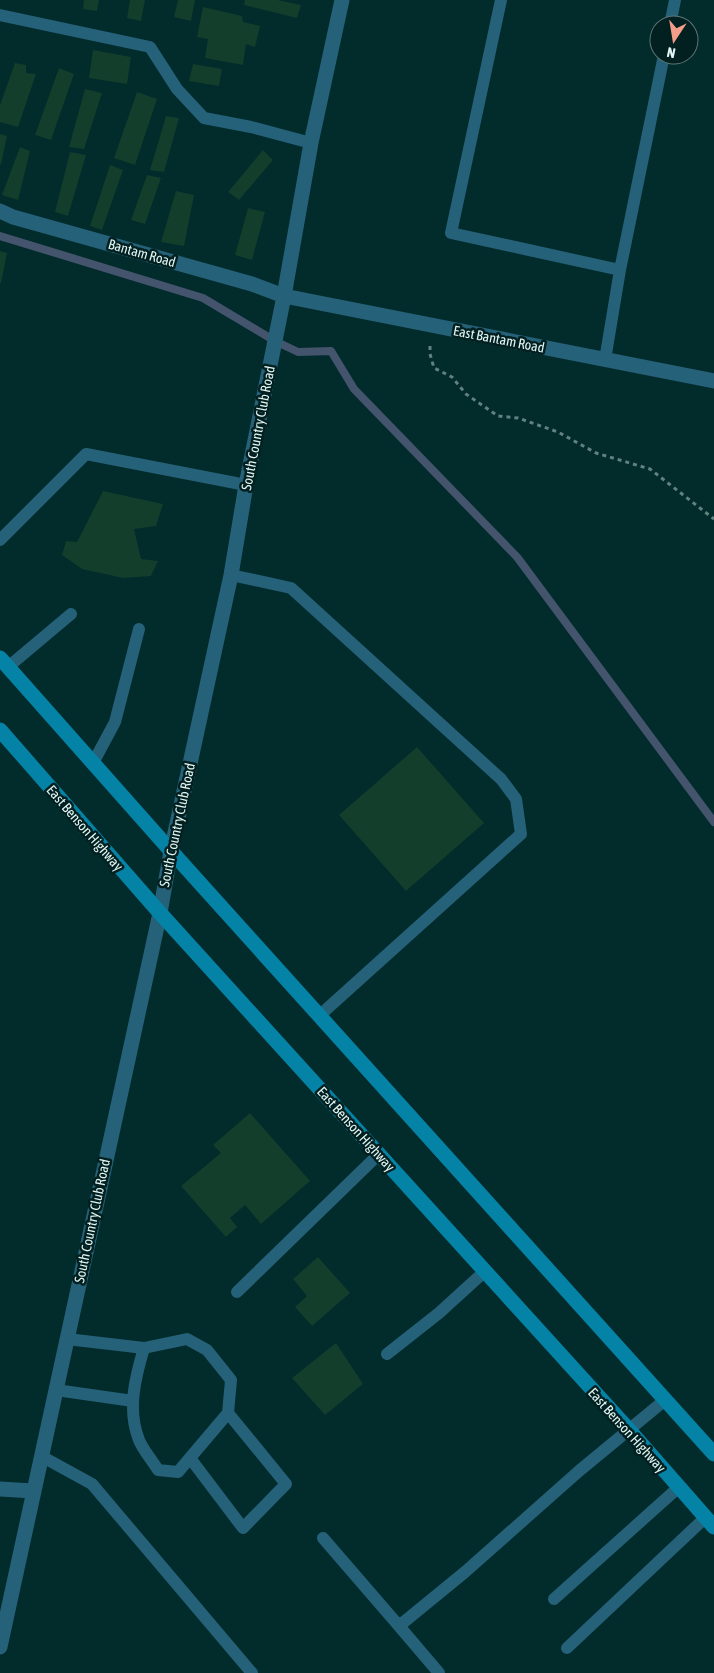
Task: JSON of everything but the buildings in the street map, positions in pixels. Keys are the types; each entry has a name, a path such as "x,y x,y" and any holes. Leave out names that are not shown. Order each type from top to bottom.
{"main road":[{"path":"4,663 714,1454"},
{"name":"East Benson Highway","path":"0,730 160,913 630,1431 710,1522"}],"street":[{"name":"South Country Club Road","path":"0,1647 160,913 171,851 231,575 311,143 342,0"},
{"name":"Bantam Road","path":"0,211 22,219 252,284 284,296"},
{"name":"East Bantam Road","path":"284,296 714,381"},
{"path":"0,1489 34,1491"}],"lane":[{"path":"501,0 451,233 620,270"},
{"path":"672,15 675,0"},
{"path":"0,15 150,47 177,89 204,118 251,127 311,143"},
{"path":"605,360 620,270 662,65"},
{"path":"0,540 86,454 246,486"},
{"path":"231,575 291,588 500,779 516,799 521,834 319,1016"},
{"path":"4,663 71,614"},
{"path":"93,763 115,722 139,629"},
{"path":"237,1292 379,1154"},
{"path":"387,1354 439,1313 484,1272"},
{"path":"66,1339 144,1348 187,1338 207,1350 231,1380 228,1413 178,1472 158,1470 140,1441 134,1422 135,1378 144,1348"},
{"path":"56,1390 133,1401"},
{"path":"399,1626 465,1572 579,1471 630,1431 665,1400"},
{"path":"190,1458 243,1528 286,1484 228,1413"},
{"path":"41,1456 92,1484 252,1673"},
{"path":"554,1599 679,1487"},
{"path":"567,1648 710,1522"},
{"path":"323,1538 439,1673"}],"path":[{"path":"429,325 430,354 434,368 452,377 466,394 498,416 518,418 558,432 596,453 650,469 714,519"}],"waterway":[{"path":"0,236 203,298 275,341 298,352 331,351 354,389 517,557 714,822"}]}
